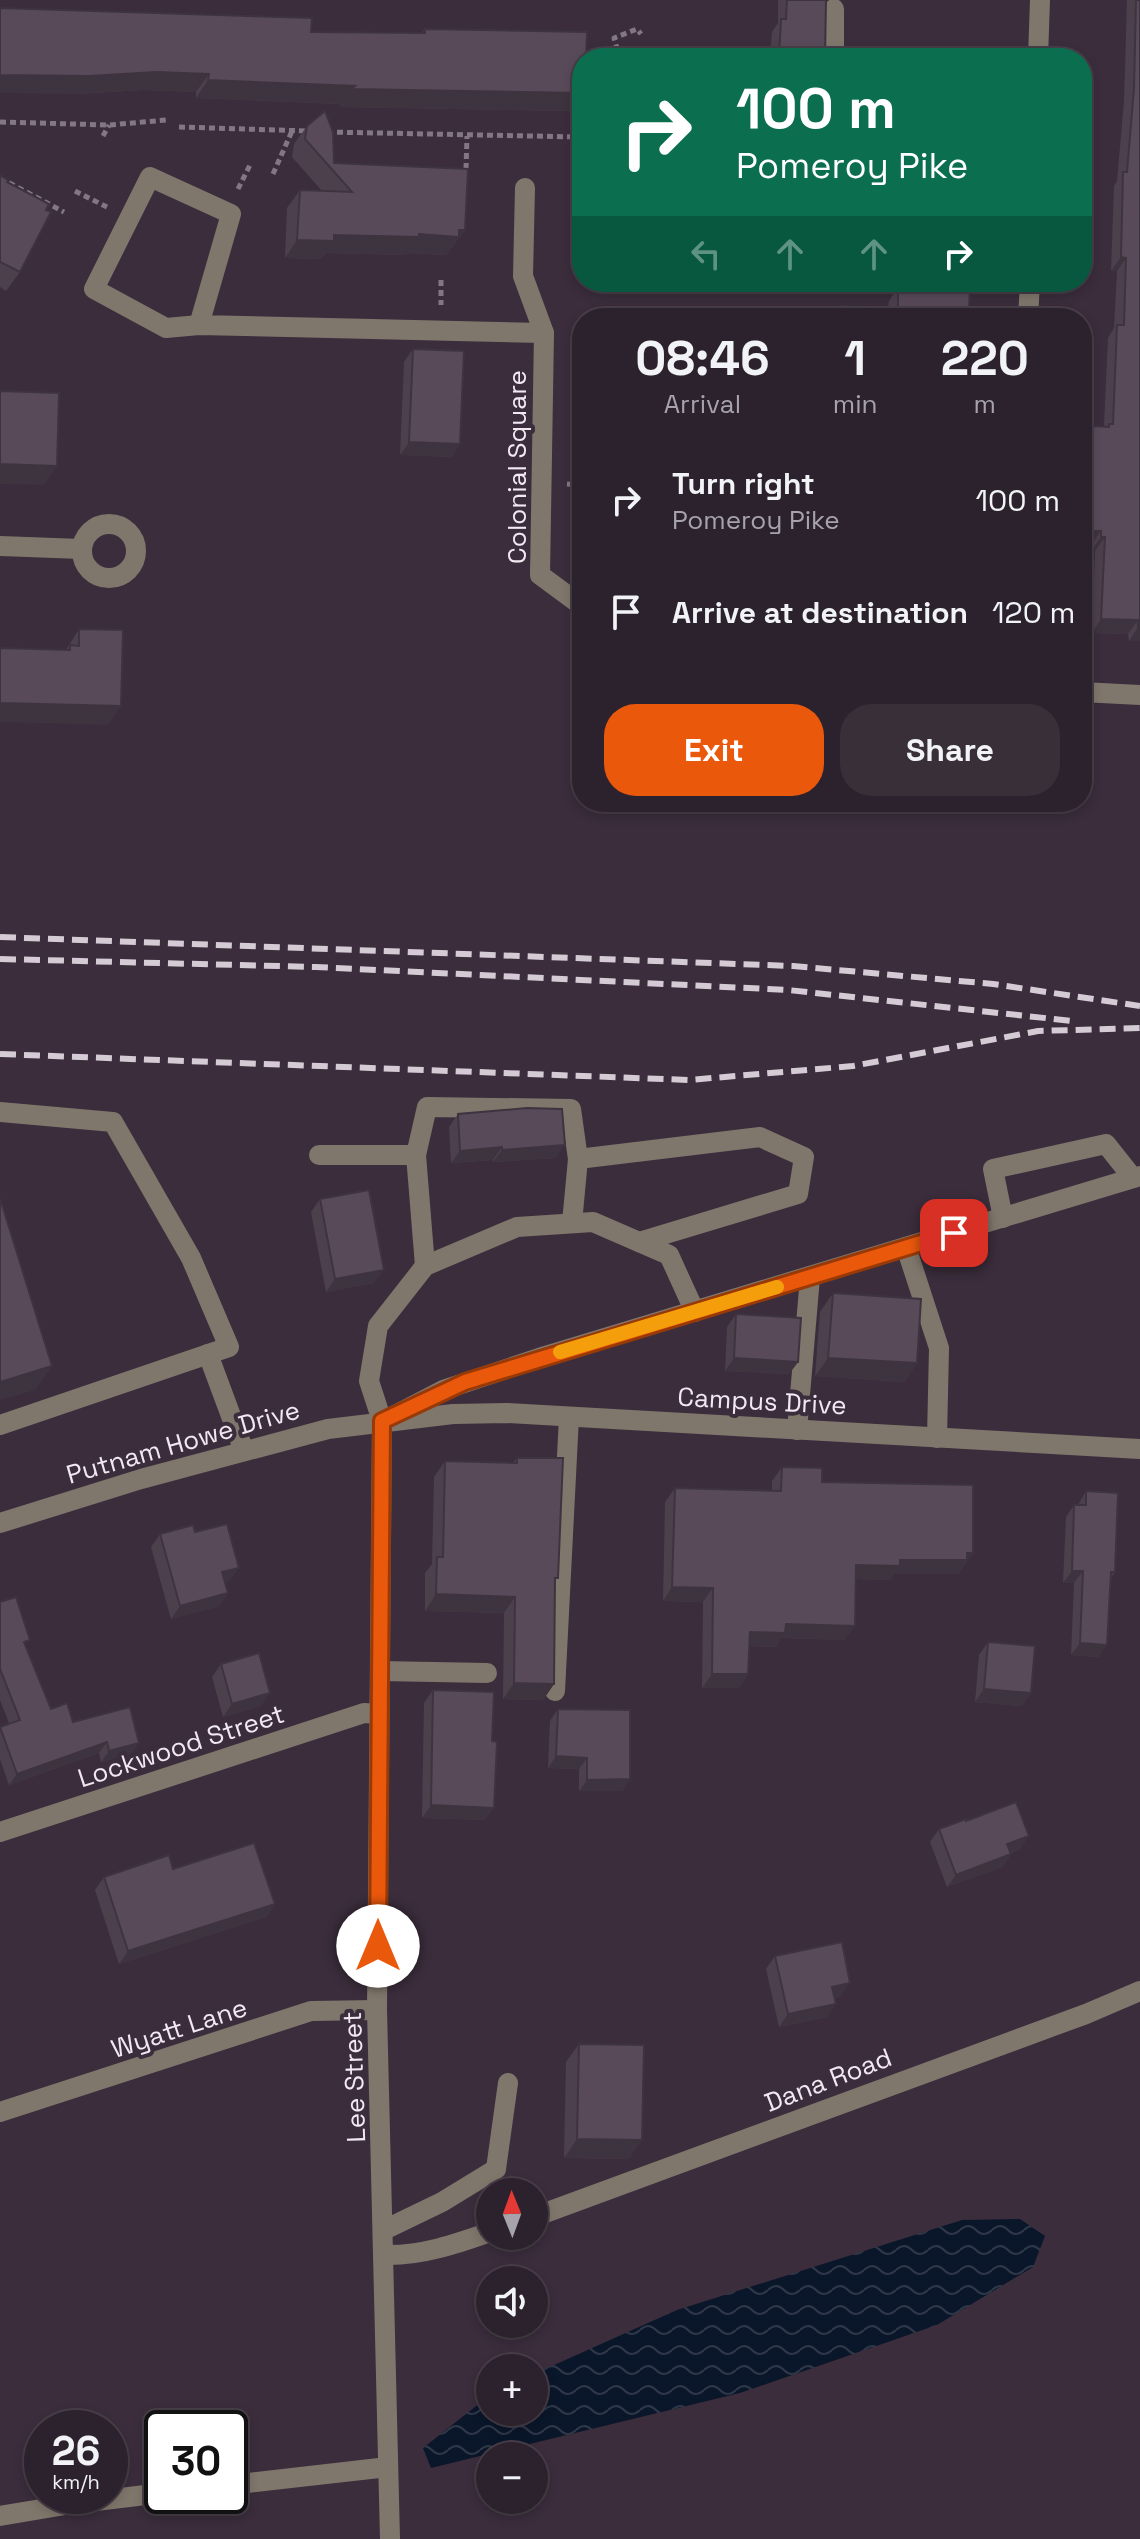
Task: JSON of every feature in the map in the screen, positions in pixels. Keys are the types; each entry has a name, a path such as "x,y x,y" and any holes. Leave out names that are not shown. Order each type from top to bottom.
{"street":[{"path":"1038,48 1040,0"},
{"path":"834,9 834,48"},
{"path":"199,325 231,214 150,177 94,289 166,328 199,325 544,333 523,276 525,188"},
{"name":"Colonial Square","path":"544,333 540,575 572,599"},
{"path":"0,546 81,549"},
{"path":"1092,693 1140,695"},
{"path":"572,1223 578,1159 571,1109 427,1107 416,1155 425,1266 517,1227 593,1222 669,1255 695,1312"},
{"path":"0,1112 113,1122 191,1258 229,1347 0,1425"},
{"path":"578,1159 760,1137 804,1157 798,1194 639,1242"},
{"path":"382,1421 465,1382 810,1277 906,1247 1003,1218 1136,1177 1106,1144 993,1169 1003,1218"},
{"path":"319,1155 416,1155"},
{"path":"906,1247 939,1348 937,1438"},
{"name":"Lee Street","path":"390,2539 377,2010 382,1421 369,1381 378,1326 425,1266"},
{"path":"797,1430 810,1277"},
{"path":"208,1354 244,1451"},
{"name":"Campus Drive","path":"382,1421 453,1414 569,1417 1140,1449"},
{"path":"555,1691 569,1417"},
{"name":"Putnam Howe Drive","path":"0,1523 244,1451 328,1429 382,1421"},
{"path":"380,1671 487,1673"},
{"name":"Lockwood Street","path":"0,1832 364,1713 379,1714"},
{"name":"Dana Road","path":"548,2212 1086,2014 1140,1991"},
{"name":"Wyatt Lane","path":"0,2112 311,2011 377,2010"},
{"path":"384,2230 442,2202 496,2169 508,2083"},
{"path":"385,2255 447,2247 476,2237"},
{"path":"248,2483 388,2467"},
{"path":"0,2516 144,2495"}],"path":[{"path":"617,48 614,38 637,29 641,34"},
{"path":"0,122 109,125 166,120"},
{"path":"103,136 109,125"},
{"path":"179,127 572,137"},
{"path":"273,174 292,131"},
{"path":"466,169 467,136"},
{"path":"0,178 64,212"}],"water":[{"path":"1020,2219 1045,2236 1033,2267 937,2325 740,2393 538,2442 476,2442 476,2457 431,2468 423,2448 476,2406 476,2426 548,2426 548,2368 677,2310 962,2220"}],"building":[{"path":"787,0 826,0 825,48 780,48 781,19 786,19"},
{"path":"1136,0 1140,0 1140,627 1138,620 1101,619 1105,537 1101,537 1101,531 1092,531 1093,426 1109,427 1113,424 1117,325 1124,325 1126,258 1121,257 1123,172 1127,172 1134,88"},
{"path":"0,8 312,18 311,32 425,33 425,29 587,32 586,48 572,48 572,93 351,89 355,86 208,80 209,74 156,72 89,76 0,75"},
{"path":"325,111 333,132 334,163 468,169 465,230 459,230 459,237 334,235 334,241 297,240 300,190 352,192 305,139 307,126"},
{"path":"0,175 7,182 49,204 46,210 51,212 20,272 0,262"},
{"path":"898,292 970,292 969,308 898,308"},
{"path":"840,306 898,308 840,308"},
{"path":"413,349 464,351 460,444 409,442"},
{"path":"0,391 59,393 57,466 0,464"},
{"path":"79,629 123,630 121,706 0,703 0,648 70,650 70,645 79,646"},
{"path":"527,1108 562,1109 565,1145 460,1151 458,1114"},
{"path":"369,1190 384,1270 335,1279 320,1199"},
{"path":"0,1198 52,1366 0,1382"},
{"path":"833,1293 921,1299 917,1363 828,1358"},
{"path":"736,1314 801,1318 798,1362 734,1358"},
{"path":"517,1458 563,1458 558,1578 555,1578 554,1684 514,1683 515,1597 436,1594 437,1557 443,1557 445,1461 517,1463"},
{"path":"782,1467 822,1468 822,1482 973,1485 973,1553 967,1553 967,1560 900,1560 900,1566 856,1565 855,1626 786,1624 785,1633 750,1632 748,1674 712,1674 713,1588 672,1587 675,1488 781,1491"},
{"path":"1086,1491 1118,1493 1115,1572 1111,1572 1107,1645 1080,1643 1083,1571 1072,1571 1074,1505 1086,1505"},
{"path":"227,1524 239,1568 222,1572 228,1593 180,1606 160,1534 193,1525 195,1532"},
{"path":"16,1597 30,1640 24,1642 51,1709 67,1703 73,1722 130,1707 139,1743 109,1751 107,1742 17,1774 0,1727 20,1720 0,1669 0,1602"},
{"path":"988,1642 1035,1646 1031,1693 984,1689"},
{"path":"259,1653 270,1693 232,1704 221,1664"},
{"path":"433,1690 494,1692 492,1741 497,1742 494,1808 431,1805"},
{"path":"558,1709 630,1710 630,1779 587,1780 587,1758 556,1756"},
{"path":"1016,1802 1029,1836 1007,1844 1011,1854 956,1875 939,1829"},
{"path":"254,1843 275,1904 128,1951 104,1877 169,1855 173,1869"},
{"path":"842,1942 850,1983 832,1987 836,2004 788,2014 775,1956"},
{"path":"579,2044 644,2045 642,2140 577,2139"}],"railway":[{"path":"0,937 793,966 993,984 1140,1006"},
{"path":"0,959 316,967 788,990 1072,1021"},
{"path":"0,1054 689,1080 853,1066 1038,1031 1140,1028"}],"slow traffic":[{"path":"560,1352 777,1287"}],"route":[{"path":"378,1946 382,1421 465,1382 954,1233"}]}
